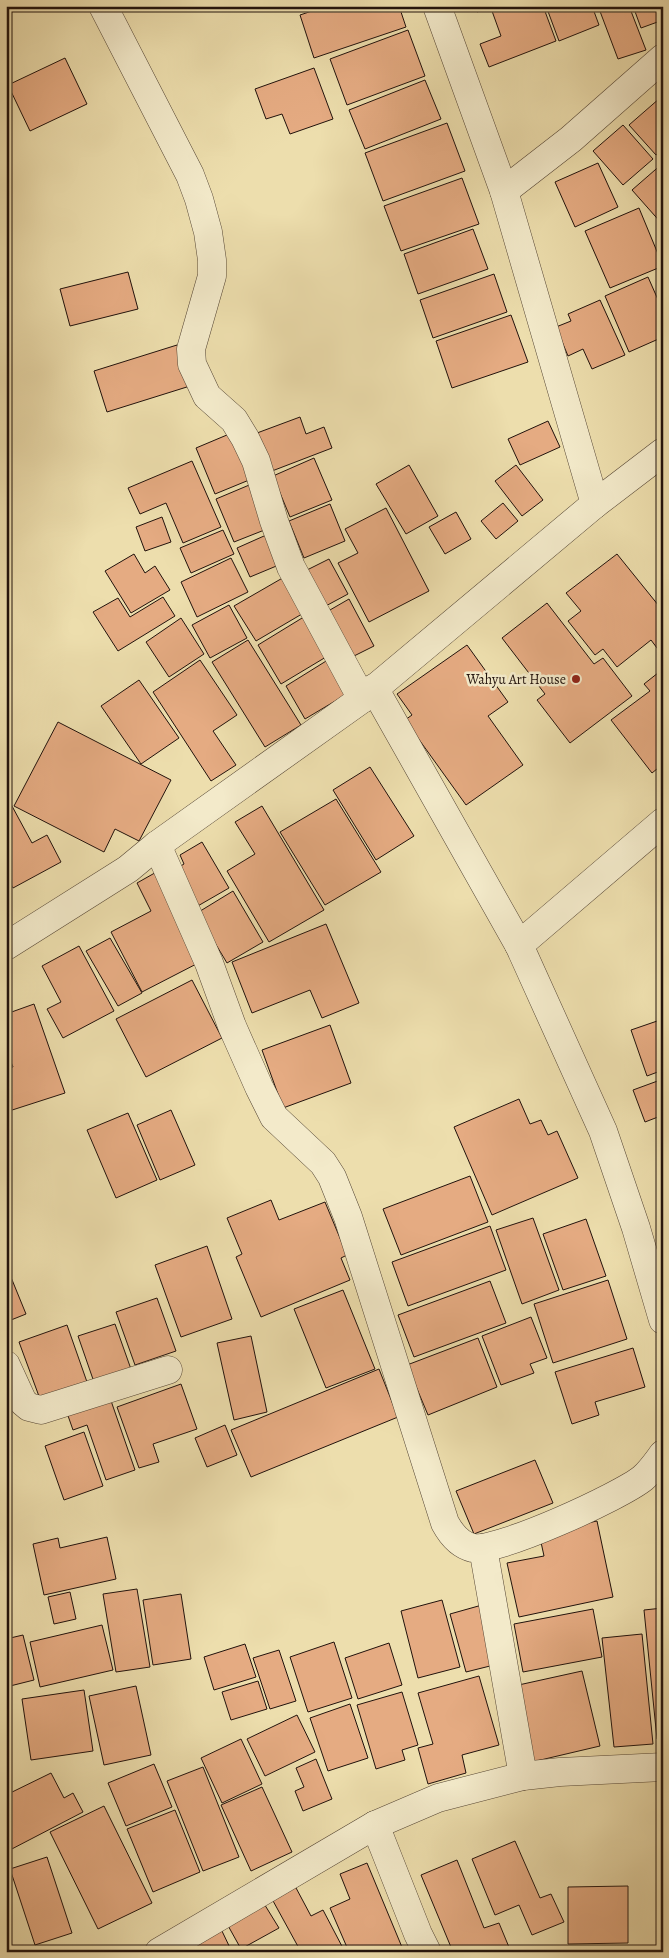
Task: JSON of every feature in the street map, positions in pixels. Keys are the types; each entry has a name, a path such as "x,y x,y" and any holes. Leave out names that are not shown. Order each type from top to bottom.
{"street":[{"path":"103,6 190,175 199,198 208,232 212,276 194,336 192,364 206,396 234,420 245,438 256,461 274,521 291,567 519,945 604,1131 636,1228 663,1320"},
{"path":"437,6 504,191 595,504"},
{"path":"504,191 571,139 663,58"},
{"path":"6,946 128,869 157,845 368,694 595,504 663,452"},
{"path":"519,945 663,822"},
{"path":"157,845 209,963 232,1026 274,1116 323,1163 332,1177 348,1217 445,1524 451,1533 462,1544 483,1548 515,1538 570,1517 617,1494 642,1478 663,1454"},
{"path":"6,1364 23,1402 30,1407 41,1410 168,1370"},
{"path":"483,1548 523,1776"},
{"path":"159,1952 375,1825 438,1798 523,1776 560,1772 663,1767"},
{"path":"375,1825 418,1934 427,1952"}],"building":[{"path":"6,6 24,6 6,15"},
{"path":"303,6 316,6 304,10"},
{"path":"327,6 399,6 406,27 314,58 300,15"},
{"path":"474,6 492,6 477,12"},
{"path":"505,6 543,6 556,41 489,67 480,44 501,36 492,11"},
{"path":"546,6 592,6 599,25 559,41"},
{"path":"598,6 629,6 646,50 618,59"},
{"path":"633,6 663,6 663,20 641,28"},
{"path":"408,30 425,76 347,105 330,59"},
{"path":"65,58 87,104 30,131 8,85"},
{"path":"314,68 333,119 290,134 282,114 266,119 255,89"},
{"path":"425,80 441,119 365,149 349,110"},
{"path":"660,98 663,102 663,150 656,155 629,125"},
{"path":"447,123 465,171 383,201 365,153"},
{"path":"623,125 653,159 623,185 593,151"},
{"path":"598,163 618,207 575,227 555,182"},
{"path":"663,163 663,225 632,190"},
{"path":"462,178 479,224 401,251 384,206"},
{"path":"639,208 663,266 610,288 585,231"},
{"path":"473,229 488,269 418,294 404,254"},
{"path":"128,272 138,309 70,326 60,289"},
{"path":"494,274 507,312 433,338 420,300"},
{"path":"648,277 663,311 663,337 629,352 605,296"},
{"path":"600,300 625,355 592,369 583,349 568,356 556,327 571,321 568,314"},
{"path":"511,315 528,362 452,388 436,341"},
{"path":"177,345 190,386 107,412 94,371"},
{"path":"300,417 306,434 324,427 332,448 272,471 257,433"},
{"path":"548,421 560,447 520,465 508,439"},
{"path":"234,432 254,478 215,494 196,448"},
{"path":"314,458 332,500 290,517 273,476"},
{"path":"192,461 221,527 183,543 166,503 140,514 128,488"},
{"path":"409,465 438,516 406,534 376,484"},
{"path":"516,465 543,500 522,516 495,481"},
{"path":"254,483 272,527 234,542 216,499"},
{"path":"503,503 518,521 496,539 481,521"},
{"path":"330,504 345,541 304,558 289,521"},
{"path":"386,508 429,591 369,622 338,563 358,553 345,529"},
{"path":"456,512 471,539 445,554 429,527"},
{"path":"162,517 171,542 145,551 136,527"},
{"path":"223,530 234,554 191,573 180,548"},
{"path":"273,532 286,562 250,577 237,548"},
{"path":"134,554 145,573 155,566 170,590 131,613 105,571"},
{"path":"617,554 663,611 663,656 651,640 617,667 603,649 595,655 568,621 581,611 566,593"},
{"path":"231,558 248,592 197,617 181,582"},
{"path":"329,559 348,594 322,608 303,572"},
{"path":"286,576 307,611 256,641 234,606"},
{"path":"163,597 175,616 118,651 93,612 118,598 130,617"},
{"path":"349,599 374,646 348,659 323,614"},
{"name":"Wahyu Art House","path":"547,603 594,664 603,658 632,696 570,743 537,700 545,694 502,638"},
{"path":"229,605 247,638 210,658 192,625"},
{"path":"307,615 331,654 281,684 258,645"},
{"path":"181,618 204,654 169,677 146,642"},
{"path":"248,640 301,725 265,747 212,662"},
{"path":"467,645 508,702 488,716 523,765 466,805 405,720 412,715 397,694"},
{"path":"331,658 352,691 305,719 286,686"},
{"path":"200,660 237,715 213,731 236,765 211,781 153,692"},
{"path":"663,669 663,764 652,773 611,720 650,691 644,684"},
{"path":"139,680 179,738 141,764 101,706"},
{"path":"58,722 171,780 139,841 115,829 104,852 14,806"},
{"path":"370,767 414,836 376,860 333,790"},
{"path":"6,795 32,843 47,835 61,862 13,888 6,875"},
{"path":"336,799 381,872 325,905 280,832"},
{"path":"262,806 324,910 269,942 227,871 255,854 235,822"},
{"path":"202,842 229,888 196,907 174,870 184,864 180,855"},
{"path":"160,870 206,959 142,992 111,932 151,911 137,883"},
{"path":"233,891 263,942 227,963 197,913"},
{"path":"326,924 359,1003 322,1018 310,990 252,1013 232,962"},
{"path":"110,938 142,993 118,1006 86,951"},
{"path":"79,946 114,1011 63,1038 47,1009 61,1002 42,966"},
{"path":"192,980 222,1038 146,1077 116,1019"},
{"path":"34,1004 65,1093 6,1112 6,1069 13,1067 6,1049 6,1014"},
{"path":"663,1019 663,1070 647,1076 631,1030"},
{"path":"330,1025 351,1083 283,1108 262,1050"},
{"path":"663,1079 663,1131 658,1117 645,1122 633,1090"},
{"path":"519,1099 530,1124 541,1120 548,1135 557,1131 578,1178 492,1215 454,1127"},
{"path":"171,1110 195,1165 160,1180 137,1125"},
{"path":"128,1113 157,1180 116,1198 87,1130"},
{"path":"470,1176 488,1222 401,1255 383,1209"},
{"path":"271,1200 279,1220 325,1202 347,1255 341,1258 350,1280 261,1317 236,1257 242,1254 227,1218"},
{"path":"533,1218 559,1290 522,1304 496,1230"},
{"path":"586,1219 606,1276 563,1290 543,1234"},
{"path":"490,1226 506,1270 408,1306 392,1262"},
{"path":"207,1246 232,1319 181,1337 155,1265"},
{"path":"6,1265 26,1314 6,1322"},
{"path":"608,1280 627,1339 553,1363 534,1304"},
{"path":"490,1281 506,1323 414,1357 398,1315"},
{"path":"343,1290 375,1369 326,1388 294,1309"},
{"path":"157,1298 176,1351 135,1365 116,1312"},
{"path":"531,1317 547,1358 530,1364 534,1373 501,1385 482,1336"},
{"path":"115,1324 132,1372 95,1385 78,1336"},
{"path":"67,1325 87,1382 40,1399 19,1342"},
{"path":"251,1336 267,1412 234,1420 217,1343"},
{"path":"478,1338 497,1387 428,1415 407,1365"},
{"path":"633,1348 645,1387 595,1402 599,1415 572,1424 555,1372"},
{"path":"379,1369 398,1417 251,1477 231,1430"},
{"path":"181,1384 197,1429 153,1444 159,1462 139,1468 117,1407"},
{"path":"109,1395 135,1470 106,1480 87,1425 73,1430 66,1410"},
{"path":"225,1425 237,1455 207,1467 195,1438"},
{"path":"84,1432 103,1486 64,1500 45,1446"},
{"path":"535,1460 553,1503 474,1534 456,1491"},
{"path":"597,1521 613,1597 519,1617 507,1563 544,1556 539,1533"},
{"path":"107,1537 116,1579 44,1595 33,1544 58,1538 60,1548"},
{"path":"137,1589 150,1667 116,1672 103,1594"},
{"path":"70,1592 76,1619 54,1624 48,1597"},
{"path":"181,1594 191,1659 153,1665 143,1600"},
{"path":"442,1600 460,1667 418,1678 401,1611"},
{"path":"482,1605 498,1664 466,1672 450,1614"},
{"path":"663,1608 663,1739 657,1739 644,1610"},
{"path":"593,1609 602,1657 523,1672 514,1624"},
{"path":"102,1625 113,1670 40,1687 30,1642"},
{"path":"642,1634 653,1744 614,1747 602,1638"},
{"path":"23,1635 34,1680 6,1687 6,1639"},
{"path":"334,1642 352,1698 308,1712 290,1657"},
{"path":"389,1643 402,1685 358,1699 345,1658"},
{"path":"245,1644 256,1677 214,1690 204,1657"},
{"path":"279,1650 296,1701 270,1709 253,1658"},
{"path":"582,1671 600,1746 532,1762 514,1686"},
{"path":"479,1676 499,1745 462,1755 466,1773 428,1784 418,1748 433,1744 418,1693"},
{"path":"258,1681 267,1709 231,1720 222,1692"},
{"path":"136,1686 151,1755 104,1765 89,1696"},
{"path":"84,1690 93,1751 31,1760 22,1699"},
{"path":"402,1692 418,1745 402,1750 405,1760 376,1769 357,1705"},
{"path":"350,1704 368,1758 328,1771 310,1718"},
{"path":"297,1715 315,1752 265,1776 247,1739"},
{"path":"241,1739 262,1784 222,1803 201,1758"},
{"path":"316,1759 332,1799 303,1811 295,1791 304,1787 296,1768"},
{"path":"154,1764 172,1807 126,1826 108,1783"},
{"path":"203,1767 239,1857 203,1871 167,1781"},
{"path":"51,1773 64,1798 73,1793 83,1812 6,1852 6,1795"},
{"path":"262,1787 292,1852 251,1871 221,1805"},
{"path":"104,1806 152,1903 98,1929 50,1832"},
{"path":"175,1810 200,1872 153,1892 127,1829"},
{"path":"515,1841 540,1898 551,1894 564,1922 532,1935 519,1905 495,1915 472,1859"},
{"path":"47,1857 72,1933 35,1945 10,1869"},
{"path":"457,1860 484,1928 499,1923 511,1952 453,1952 421,1875"},
{"path":"367,1863 404,1952 349,1952 330,1908 350,1899 340,1874"},
{"path":"295,1886 311,1916 323,1910 345,1952 301,1952 272,1899"},
{"path":"628,1886 628,1943 568,1944 568,1887"},
{"path":"263,1902 279,1928 241,1949 226,1922"},
{"path":"221,1929 232,1952 174,1952"}],"place":[{"name":"Wahyu Art House","path":"576,679"}]}
